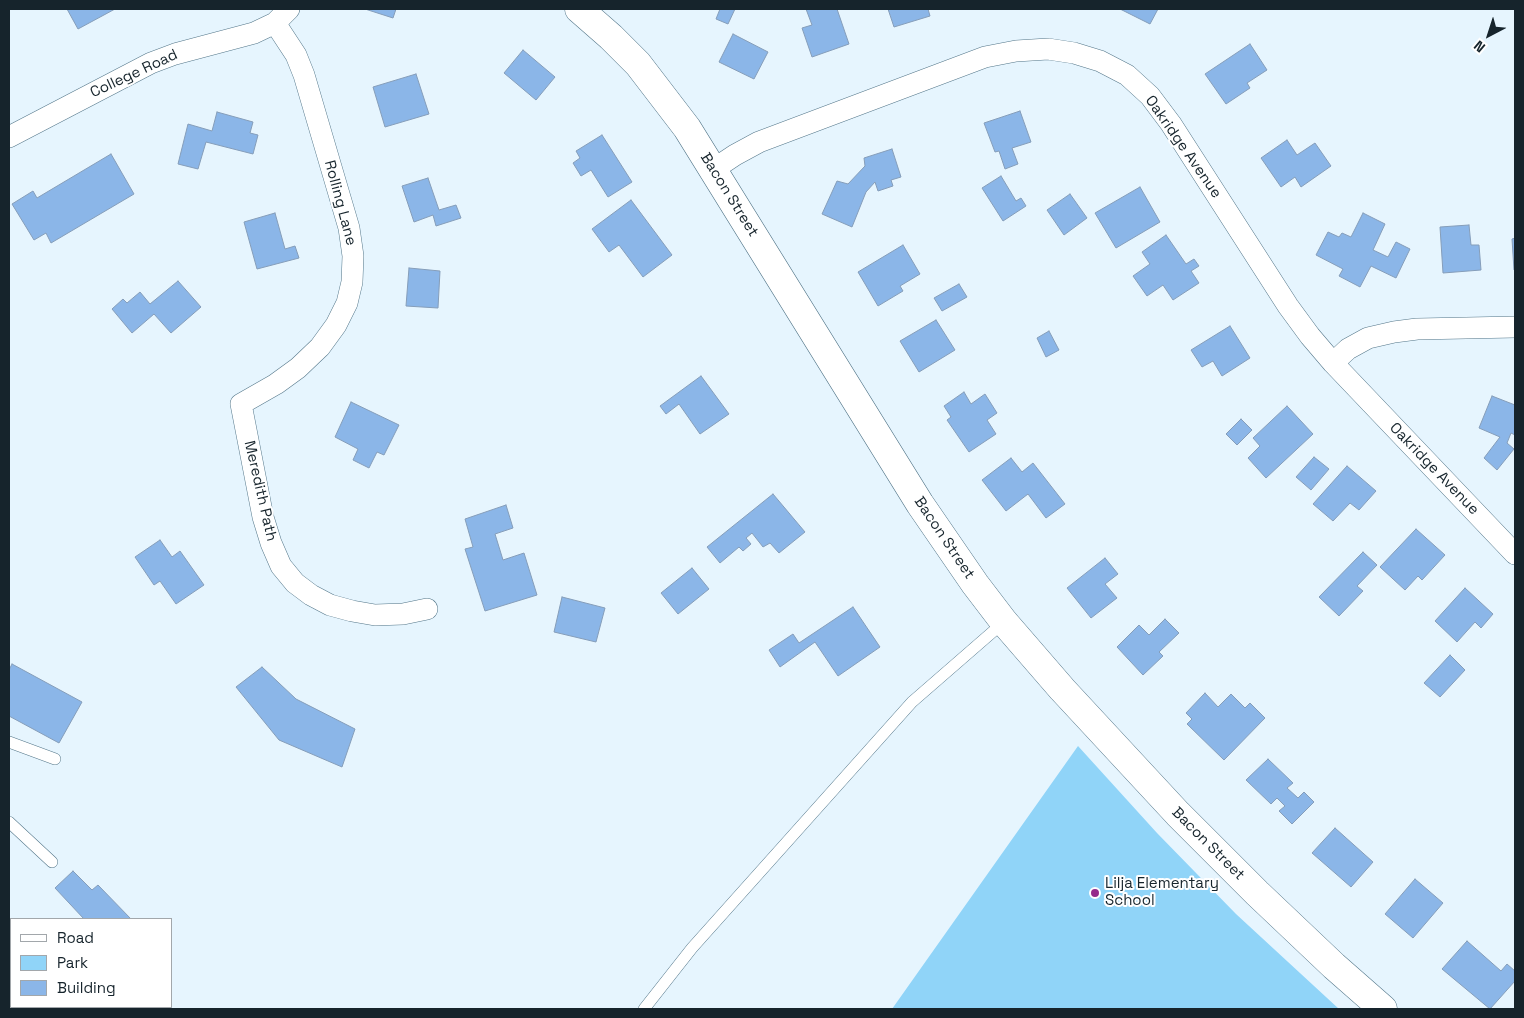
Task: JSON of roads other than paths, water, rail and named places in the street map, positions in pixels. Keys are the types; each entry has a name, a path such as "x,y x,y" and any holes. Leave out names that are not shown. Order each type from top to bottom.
{"street":[{"name":"Bacon Street","path":"579,9 638,64 687,128 920,504 953,554 1004,622 1062,689 1178,814 1263,899 1382,1009"},
{"name":"College Road","path":"9,137 151,63 175,54 254,33 282,16"},
{"name":"Rolling Lane","path":"241,404 276,384 298,368 320,347 336,325 347,304 352,282 353,256 349,228 306,84 282,16"},
{"name":"Oakridge Avenue","path":"714,169 759,142 985,58 1016,51 1048,49 1074,53 1100,61 1127,75 1150,96 1186,146 1288,306 1310,336 1333,363 1515,554"},
{"path":"1333,363 1348,349 1368,338 1394,332 1417,329 1515,327"},
{"name":"Meredith Path","path":"241,404 263,517 281,566 295,583 311,595 330,605 352,611 375,615 403,614 427,609"}],"lane":[{"path":"644,1009 692,948 906,709 1004,622"},
{"path":"9,742 55,759"},
{"path":"9,822 52,862"}],"place":[{"name":"Lilja Elementary School","path":"1095,893"}]}
